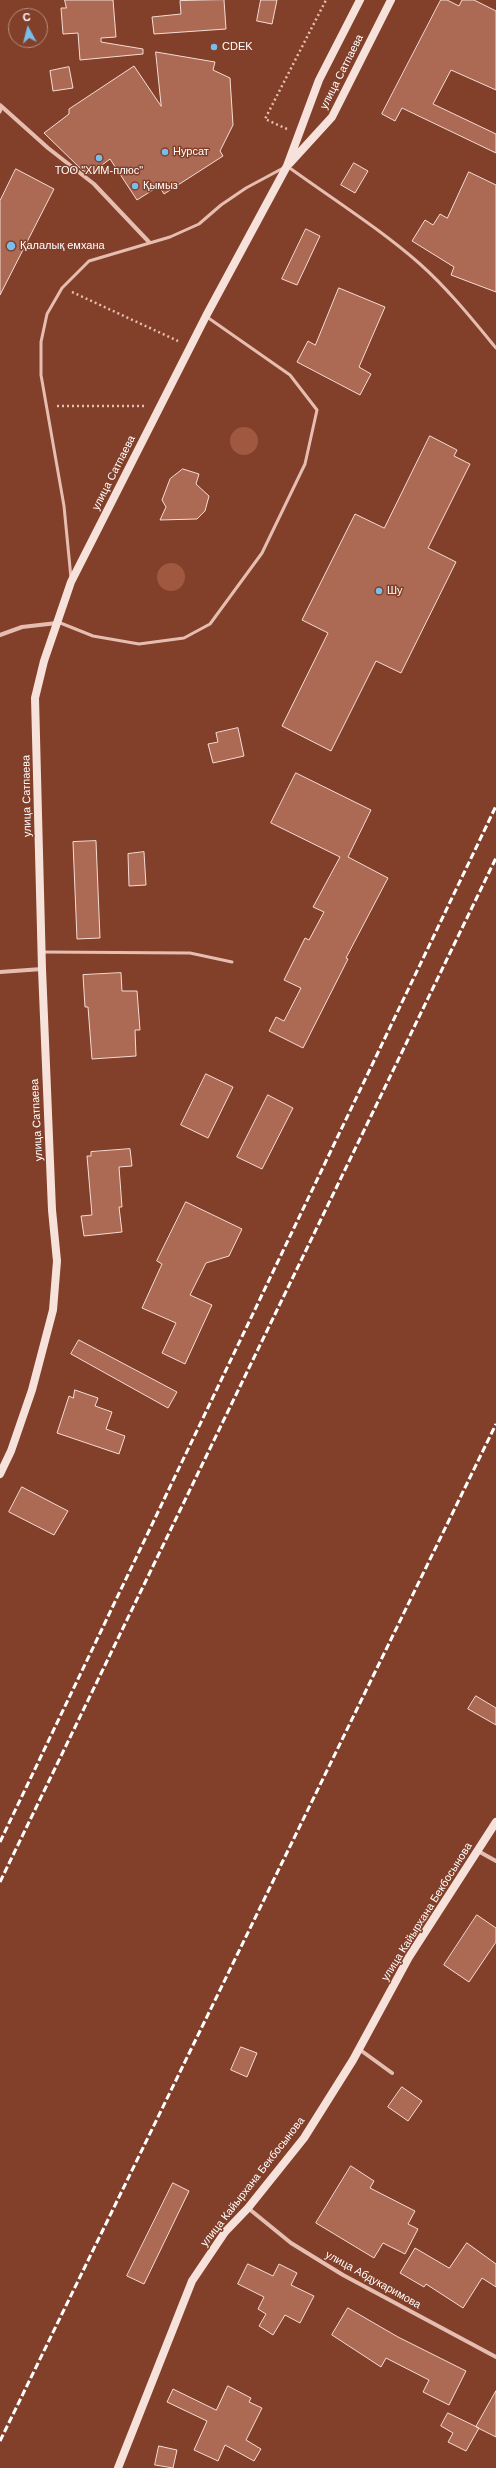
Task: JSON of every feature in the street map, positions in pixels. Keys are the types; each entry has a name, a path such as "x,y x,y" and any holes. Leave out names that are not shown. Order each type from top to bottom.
{"street":[{"name":"улица Сатпаева","path":"0,1474 11,1451 32,1390 53,1310 57,1261 52,1210 41,952 35,698 44,661 71,582 206,316 287,166 319,80 360,0"},
{"name":"улица Сатпаева","path":"287,166 332,117 391,0"},
{"path":"1,108 48,148 94,184 149,242"},
{"path":"0,635 22,627 58,622"},
{"path":"0,972 42,969"},
{"name":"улица Кайырхана Бекбосынова","path":"118,2468 192,2281 225,2232 248,2208 304,2138 359,2049 409,1957 496,1822"},
{"path":"478,1850 496,1861"},
{"path":"359,2049 392,2073"},
{"name":"улица Абдукаримова","path":"248,2208 291,2243 342,2275 496,2357"}],"lane":[{"path":"71,582 64,506 48,406 41,375 40,342 48,314 62,288 89,261 170,237 199,224 221,205 246,188 287,166 361,218 420,264 458,303 496,348"},
{"path":"58,622 93,636 139,644 184,638 210,624 262,553 305,464 317,410 290,375 206,316"},
{"path":"41,952 190,953 232,962"}],"path":[{"path":"299,134 265,119 326,0"},
{"path":"62,288 190,347"},
{"path":"48,406 160,406"}],"shaded area":[{"path":"244,427 254,431 258,441 254,451 244,455 234,451 230,441 234,431"},
{"path":"171,563 181,567 185,577 181,587 171,591 161,587 157,577 161,567"}],"building":[{"path":"65,0 113,0 116,37 101,38 101,42 143,49 143,54 80,60 78,33 63,34 61,8 66,8"},
{"path":"224,0 226,29 154,34 152,17 181,14 180,1"},
{"path":"261,0 277,0 272,24 257,21"},
{"path":"441,0 447,0 459,6 462,0 474,0 496,11 496,90 451,70 433,104 496,134 496,153 402,108 395,121 382,114"},
{"path":"156,52 215,62 213,70 230,78 233,125 220,151 223,156 164,194 159,186 137,200 110,159 90,174 82,170 44,133 69,114 69,109 134,66 161,106"},
{"path":"69,67 73,88 53,91 50,71"},
{"path":"354,163 368,171 355,193 341,185"},
{"path":"16,169 54,189 0,295 0,201"},
{"path":"469,172 496,185 496,292 451,275 454,267 412,241 425,220 433,225 440,214 447,218"},
{"path":"306,229 320,236 297,285 282,279"},
{"path":"339,288 385,307 359,367 371,374 360,395 297,362 308,341 315,345"},
{"name":"Шу","path":"430,436 457,450 454,456 470,464 428,548 456,562 401,673 376,661 331,751 282,726 328,633 302,620 355,514 384,528"},
{"path":"183,469 199,474 196,484 209,496 205,511 197,519 160,520 166,507 162,500 170,479"},
{"path":"238,728 244,756 213,763 208,744 218,742 216,733"},
{"path":"296,773 371,810 348,857 388,878 346,958 348,959 303,1048 269,1031 276,1017 284,1021 301,988 284,980 305,938 309,940 324,912 313,907 340,857 271,823"},
{"path":"96,841 100,938 77,939 73,842"},
{"path":"144,852 146,885 129,886 128,854"},
{"path":"121,973 122,991 137,991 140,1030 135,1030 136,1056 92,1059 88,1007 85,1007 83,975"},
{"path":"206,1074 233,1087 208,1138 181,1125"},
{"path":"268,1095 293,1108 262,1169 237,1157"},
{"path":"130,1149 132,1166 119,1167 122,1207 119,1207 122,1232 84,1236 81,1216 92,1215 87,1156 91,1156 91,1152"},
{"path":"186,1202 242,1229 229,1256 206,1263 190,1295 212,1305 185,1364 162,1353 176,1323 142,1308 162,1264 157,1261"},
{"path":"79,1340 177,1392 168,1408 71,1354"},
{"path":"75,1390 98,1398 95,1406 112,1412 106,1429 125,1436 119,1454 57,1433 69,1396 73,1398"},
{"path":"22,1487 68,1511 54,1535 9,1512"},
{"path":"476,1696 496,1708 496,1725 468,1709"},
{"path":"477,1915 496,1928 496,1942 469,1982 444,1965"},
{"path":"241,2047 257,2053 247,2077 231,2070"},
{"path":"402,2087 422,2101 408,2121 388,2107"},
{"path":"351,2166 374,2181 370,2188 415,2211 408,2224 418,2229 405,2254 383,2243 374,2258 316,2223"},
{"path":"173,2183 189,2191 144,2284 127,2276"},
{"path":"467,2243 496,2264 496,2287 482,2278 463,2308 426,2284 424,2287 400,2273 415,2248 449,2268"},
{"path":"248,2264 273,2276 279,2264 297,2273 291,2285 314,2296 300,2323 285,2315 273,2335 259,2326 266,2314 258,2309 264,2297 238,2284"},
{"path":"348,2308 398,2337 466,2371 449,2405 423,2392 429,2380 386,2358 381,2367 332,2335"},
{"path":"228,2386 251,2398 249,2402 262,2408 246,2440 261,2449 254,2461 225,2445 218,2461 194,2450 207,2421 167,2402 173,2389 216,2410"},
{"path":"496,2391 496,2437 476,2427"},
{"path":"448,2413 479,2428 466,2451 448,2442 453,2433 441,2426"},
{"path":"159,2446 177,2450 173,2468 155,2465"}],"railway":[{"path":"0,1842 496,806"},
{"path":"0,1882 496,858"},
{"path":"0,2441 496,1424"}],"place":[{"name":"CDEK","path":"214,47"},
{"name":"Нурсат","path":"165,152"},
{"name":"ТОО \"ХИМ-плюс\"","path":"99,158"},
{"name":"Қымыз","path":"135,186"},
{"name":"Қалалық емхана","path":"11,246"},
{"name":"Шу","path":"379,591"}]}
